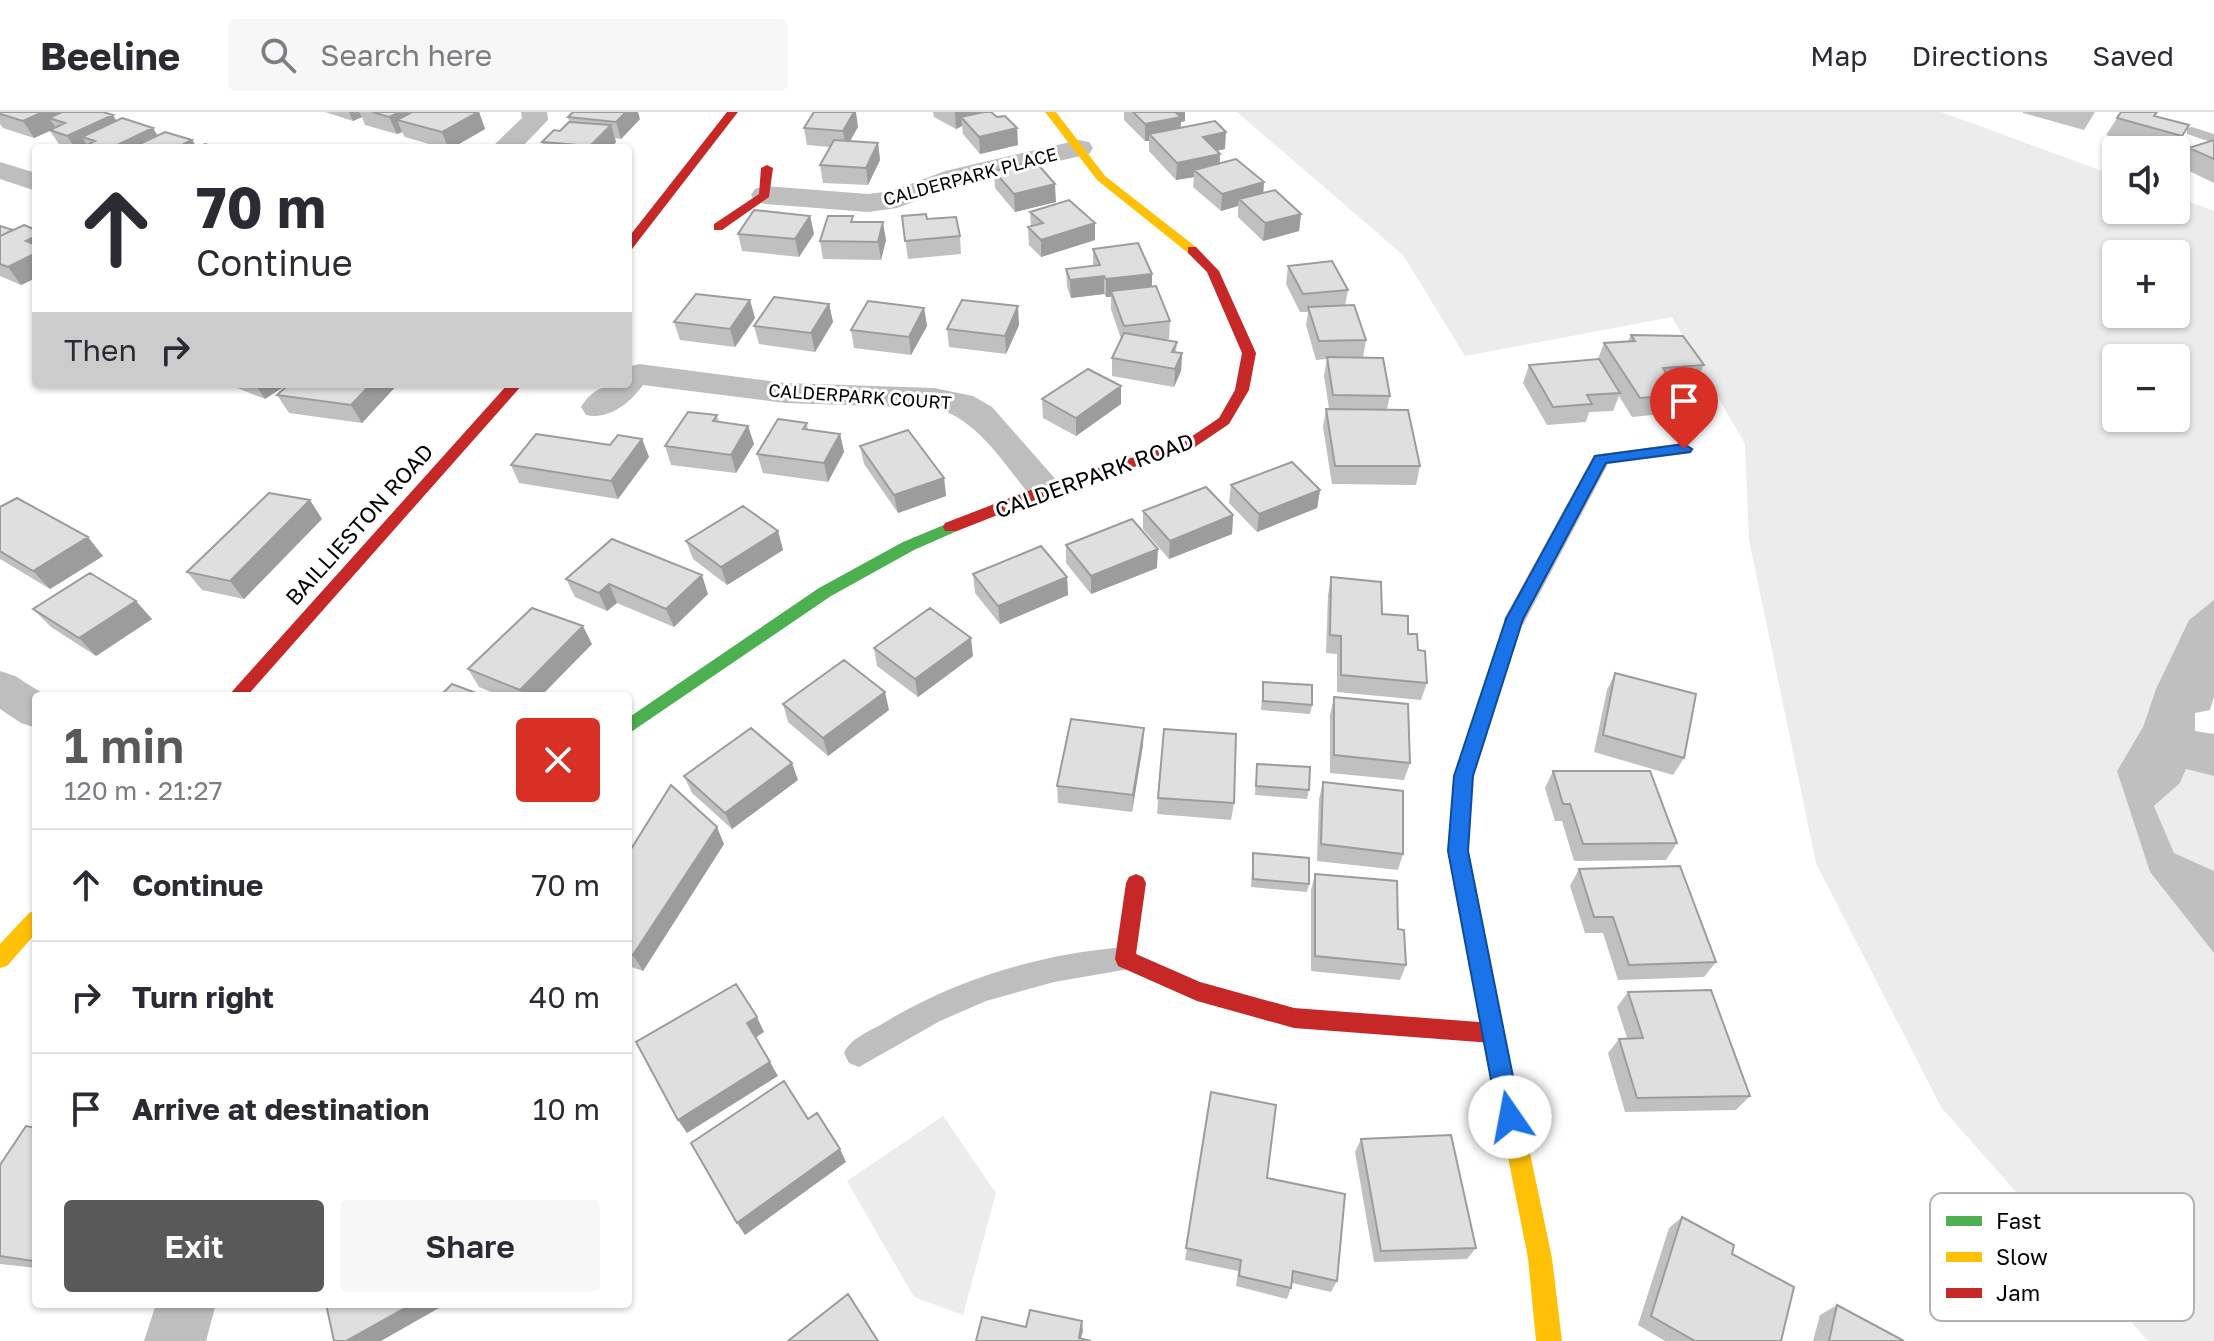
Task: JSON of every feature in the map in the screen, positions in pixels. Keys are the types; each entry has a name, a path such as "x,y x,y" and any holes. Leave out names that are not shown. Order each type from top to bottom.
{"street":[{"path":"509,144 535,120 534,112"},
{"path":"632,241 733,112"},
{"name":"CALDERPARK ROAD","path":"632,724 832,590 909,544 1046,490 1190,444 1224,421 1242,390 1249,353 1213,271 1178,236 1101,178 1050,112"},
{"name":"CALDERPARK PLACE","path":"718,227 766,182 868,203 897,199 955,177 1079,148"},
{"path":"0,170 32,182"},
{"name":"CALDERPARK COURT","path":"634,370 785,393 934,398 961,403 980,415 1046,490"},
{"name":"BAILLIESTON ROAD","path":"241,692 512,388"},
{"name":"CALDERPARK COURT","path":"598,407 616,388"},
{"path":"1515,619 1463,776 1458,851 1492,1033 1540,1258 1549,1341"},
{"path":"0,687 32,708"},
{"path":"1136,883 1125,959 1197,991 1294,1018 1492,1033"},
{"path":"0,959 32,923"},
{"path":"175,1341 185,1308"}],"lane":[{"path":"2192,131 2214,139"},
{"path":"1515,619 1601,459 1684,449"},
{"path":"859,1053 939,1007 1001,984 1084,962 1125,959"}],"shaded area":[{"path":"1237,112 1941,112 2102,171 2102,224 2190,224 2190,202 2214,211 2214,600 2189,620 2156,689 2143,727 2117,771 2150,872 2214,953 2214,1341 2148,1341 2130,1321 2194,1321 2194,1193 2017,1193 1941,1107 1816,863 1749,540 1745,444 1672,317 1465,356 1403,255"},
{"path":"2214,600 2214,697 2210,710 2195,713 2195,731 2214,734 2214,776 2186,769 2180,783 2154,806 2174,853 2214,871 2214,953 2150,872 2117,771 2143,727 2156,689 2189,620"},
{"path":"2186,769 2214,776 2214,871 2174,853 2154,806 2180,783"},
{"path":"943,1116 996,1193 963,1315 914,1297 847,1181"}],"building":[{"path":"0,112 43,112 23,121"},
{"path":"62,112 103,112 113,115 67,136 50,130 65,123 49,118"},
{"path":"372,112 400,112 389,117"},
{"path":"412,112 478,112 442,132 397,120"},
{"path":"573,112 626,112 616,122 568,117"},
{"path":"814,112 854,112 843,131 804,128"},
{"path":"991,112 997,117 1005,116 1017,128 979,137 961,117"},
{"path":"1133,112 1175,112 1181,117 1145,124"},
{"path":"2121,112 2157,112 2154,116 2189,125 2182,136 2117,118"},
{"path":"122,118 153,128 119,144 89,144 95,141 82,137"},
{"path":"1215,121 1226,132 1203,137 1220,154 1177,163 1149,134"},
{"path":"569,122 611,125 592,144 542,142 554,130 560,131"},
{"path":"165,132 192,140 184,144 140,144"},
{"path":"834,140 878,143 866,168 820,165"},
{"path":"2214,140 2214,159 2190,148"},
{"path":"1236,159 1264,182 1222,194 1194,170"},
{"path":"1035,161 1055,184 1014,194 994,171"},
{"path":"1275,190 1301,214 1265,223 1239,199"},
{"path":"1069,200 1095,223 1041,240 1028,227 1043,223 1030,212"},
{"path":"754,210 810,216 795,239 738,234"},
{"path":"926,214 927,219 956,217 960,236 905,241 902,216"},
{"path":"828,216 853,216 851,222 883,222 878,242 820,241"},
{"path":"24,225 32,228 32,238 26,241 32,243 32,255 8,267 0,264 0,236"},
{"path":"0,226 13,230 0,236"},
{"path":"1138,243 1152,274 1070,280 1066,269 1100,265 1093,249"},
{"path":"1332,261 1348,290 1303,294 1288,266"},
{"path":"1156,286 1170,321 1124,326 1111,291"},
{"path":"696,294 750,300 730,329 674,322"},
{"path":"774,297 829,304 811,333 754,326"},
{"path":"962,300 1018,306 1005,336 947,329"},
{"path":"868,301 924,308 909,337 851,330"},
{"path":"1354,305 1366,340 1319,341 1308,307"},
{"path":"1124,333 1177,342 1172,352 1182,353 1175,369 1112,358"},
{"path":"1631,335 1683,336 1704,365 1663,368 1681,395 1640,398 1604,343 1635,341"},
{"path":"1327,357 1383,358 1390,396 1333,395"},
{"path":"1599,359 1620,393 1587,395 1592,404 1553,407 1529,365"},
{"path":"1088,369 1121,386 1076,418 1042,399"},
{"path":"285,388 367,388 351,405 277,395"},
{"path":"1326,409 1408,410 1420,466 1335,466"},
{"path":"688,412 717,415 713,421 748,426 731,455 665,446"},
{"path":"778,419 807,423 803,429 840,434 824,463 757,454"},
{"path":"908,430 944,478 894,495 860,446"},
{"path":"536,434 610,445 618,435 642,439 611,481 511,465"},
{"path":"1292,462 1320,490 1259,514 1231,485"},
{"path":"1206,487 1233,515 1170,541 1143,511"},
{"path":"269,493 310,500 230,581 187,572"},
{"path":"17,498 88,537 33,571 0,551 0,507"},
{"path":"743,506 778,531 721,567 686,541"},
{"path":"1132,519 1158,549 1091,576 1066,545"},
{"path":"612,539 702,575 666,609 609,584 599,593 566,579"},
{"path":"1041,546 1067,577 998,606 973,574"},
{"path":"90,573 136,601 79,638 33,609"},
{"path":"1331,577 1381,582 1382,614 1408,616 1408,634 1417,634 1418,650 1425,651 1427,683 1341,675 1341,636 1330,635"},
{"path":"532,608 583,626 520,690 468,669"},
{"path":"930,608 971,638 915,679 874,648"},
{"path":"844,660 885,692 823,738 783,704"},
{"path":"1615,673 1696,694 1684,758 1603,735"},
{"path":"1263,682 1312,685 1312,705 1263,701"},
{"path":"452,684 473,692 444,692"},
{"path":"1334,697 1408,704 1410,763 1334,755"},
{"path":"1071,719 1144,728 1133,795 1057,786"},
{"path":"751,728 792,763 725,813 684,776"},
{"path":"1164,729 1236,734 1234,803 1158,798"},
{"path":"1257,764 1310,767 1309,790 1256,786"},
{"path":"1553,771 1650,771 1677,843 1583,844 1570,804 1563,804"},
{"path":"1323,782 1403,791 1403,854 1321,844"},
{"path":"671,785 717,827 633,955 632,955 632,847"},
{"path":"1253,853 1309,858 1309,884 1253,879"},
{"path":"1680,866 1716,962 1629,965 1613,917 1594,917 1579,869"},
{"path":"1315,874 1397,881 1398,929 1404,930 1406,965 1315,956"},
{"path":"736,984 757,1017 747,1023 770,1062 678,1120 636,1042"},
{"path":"1711,990 1750,1096 1637,1098 1619,1039 1643,1038 1628,992"},
{"path":"784,1081 808,1119 817,1113 840,1149 737,1223 691,1143"},
{"path":"1211,1092 1276,1105 1267,1178 1345,1194 1337,1281 1293,1271 1291,1288 1239,1276 1241,1260 1186,1248"},
{"path":"26,1126 32,1127 32,1261 0,1256 0,1165"},
{"path":"1451,1135 1476,1248 1381,1251 1361,1139"},
{"path":"1682,1217 1734,1245 1732,1254 1794,1287 1781,1341 1695,1341 1651,1316"},
{"path":"848,1294 878,1341 788,1341"},
{"path":"1837,1305 1904,1341 1829,1341"},
{"path":"327,1308 405,1308 346,1341 334,1341"},
{"path":"1030,1310 1082,1321 1079,1338 1091,1341 976,1341 982,1317 1026,1327"}],"traffic: fast":[{"path":"632,724 825,592 908,546 951,527"},
{"path":"1472,925 1458,851 1463,776 1515,619"}],"traffic: slow":[{"path":"1050,112 1101,178 1192,250"},
{"path":"0,959 32,923"},
{"path":"1472,925 1540,1258 1549,1341"}],"traffic: jam":[{"path":"632,241 733,112"},
{"path":"718,227 765,195 767,168"},
{"path":"951,527 1046,490 1190,444 1224,421 1242,390 1249,353 1213,271 1192,250"},
{"path":"241,692 512,388"},
{"path":"1136,883 1125,959 1197,991 1294,1018 1492,1033"}],"route":[{"path":"1510,1117 1458,851 1463,776 1515,619 1601,459 1684,449"}]}
